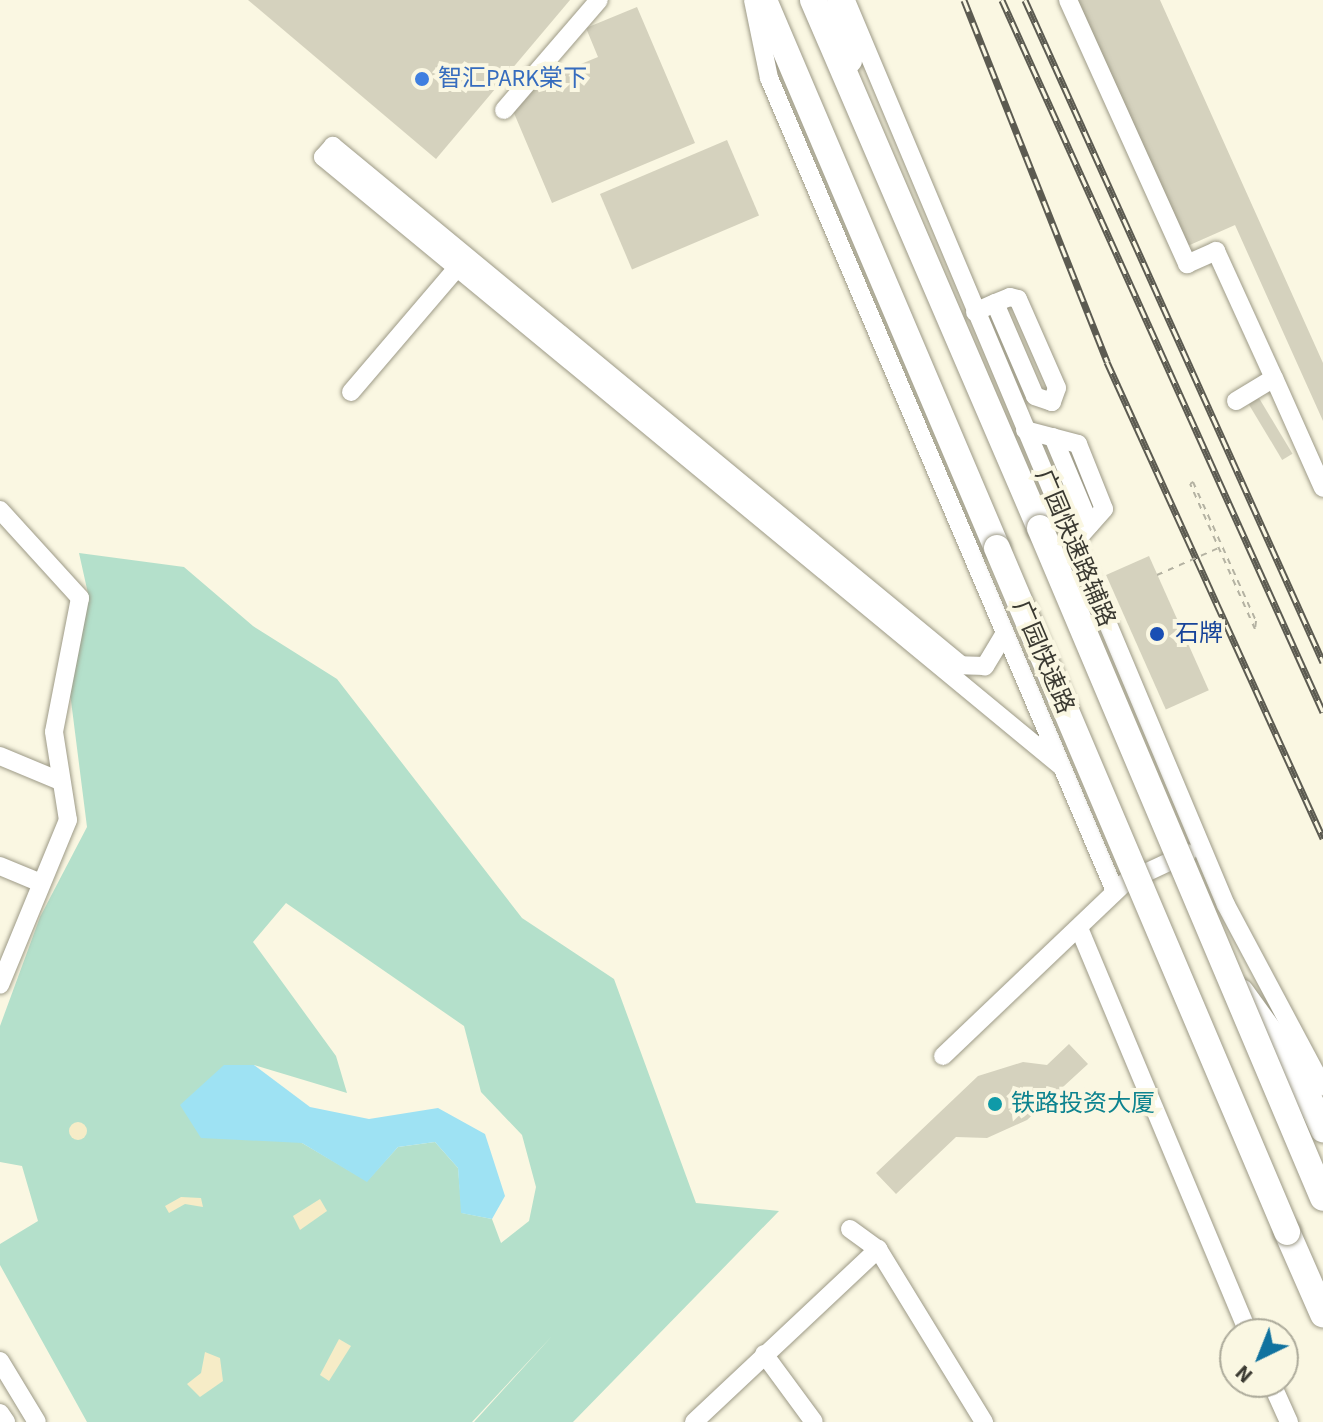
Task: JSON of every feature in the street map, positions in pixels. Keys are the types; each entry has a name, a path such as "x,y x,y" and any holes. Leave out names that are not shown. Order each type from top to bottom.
{"highway":[{"name":"广园快速路","path":"764,0 1323,1314"},
{"name":"广园快速路","path":"813,0 1323,1198"},
{"path":"842,0 854,95"},
{"path":"1230,978 1293,1064 1323,1129"}],"street":[{"path":"504,110 599,0"},
{"path":"753,0 769,78 1115,891"},
{"name":"广园快速路辅路","path":"842,0 1202,847 1323,1087"},
{"path":"1068,0 1187,264 1216,251 1323,488"},
{"path":"460,264 333,146 323,157 460,264 1062,767"},
{"path":"351,392 460,264"},
{"path":"975,312 995,303 1018,299 1057,388 1052,402 1035,396 995,303"},
{"path":"1236,401 1274,378"},
{"path":"1025,430 1075,441 1103,505 1073,544"},
{"path":"747,501 963,667 987,665 1005,633"},
{"path":"730,523 747,501"},
{"path":"0,985 68,820 54,732 80,598 1,511"},
{"path":"0,756 60,781"},
{"path":"943,1056 1115,891 1202,847"},
{"path":"0,866 41,883"},
{"path":"1079,928 1242,1318"},
{"path":"850,1229 878,1249 984,1422"},
{"path":"694,1422 878,1249"},
{"path":"764,1354 814,1422"},
{"path":"0,1361 37,1422"},
{"path":"1278,1398 1289,1422"},
{"path":"0,1413 6,1422"}],"path":[{"path":"1193,482 1223,546 1258,627 1255,629 1193,482"},
{"path":"1157,575 1223,546"}],"green space":[{"path":"79,553 184,567 253,626 337,679 522,918 614,979 696,1203 779,1211 573,1422 474,1422 553,1335 472,1422 87,1422 0,1265 0,1244 38,1221 22,1166 0,1162 0,1026 40,917 87,827 68,677 89,598","holes":["286,903 464,1026 481,1092 522,1135 536,1187 529,1221 501,1243 492,1219 462,1213 458,1168 435,1142 398,1147 367,1181 302,1143 224,1065 254,1065 347,1093 336,1056 253,942"]}],"sand":[{"path":"74,1122 82,1122 87,1131 85,1138 74,1140 69,1135 69,1127"},
{"path":"181,1197 201,1198 203,1207 185,1204 169,1213 165,1206"},
{"path":"320,1199 327,1211 300,1230 293,1216"},
{"path":"339,1339 351,1346 329,1381 320,1375"},
{"path":"205,1352 220,1358 223,1381 200,1397 187,1384 201,1373"}],"water":[{"path":"224,1065 254,1065 310,1107 369,1119 438,1108 485,1134 505,1196 492,1219 461,1213 458,1168 435,1142 398,1147 367,1182 302,1143 201,1138 180,1105"}],"building":[{"name":"智汇PARK棠下","path":"248,0 570,0 436,159"},
{"path":"1072,0 1160,0 1323,363 1323,421 1235,225 1183,248"},
{"path":"637,7 695,143 552,203 511,106 525,100 520,89 598,57 586,28"},
{"path":"727,140 759,215 632,269 600,194"},
{"path":"1259,398 1292,454 1282,460 1249,404"},
{"path":"1149,556 1209,690 1166,709 1106,575"},
{"name":"铁路投资大厦","path":"1069,1044 1088,1064 1027,1120 987,1138 956,1137 896,1194 876,1173 978,1076 1023,1062 1047,1065"}],"railway":[{"path":"964,0 1107,362 1323,838"},
{"path":"1002,0 1323,712"},
{"path":"1025,0 1323,662"}],"place":[{"name":"智汇PARK棠下","path":"422,79"},
{"name":"石牌","path":"1157,634"},
{"name":"铁路投资大厦","path":"995,1104"}]}
